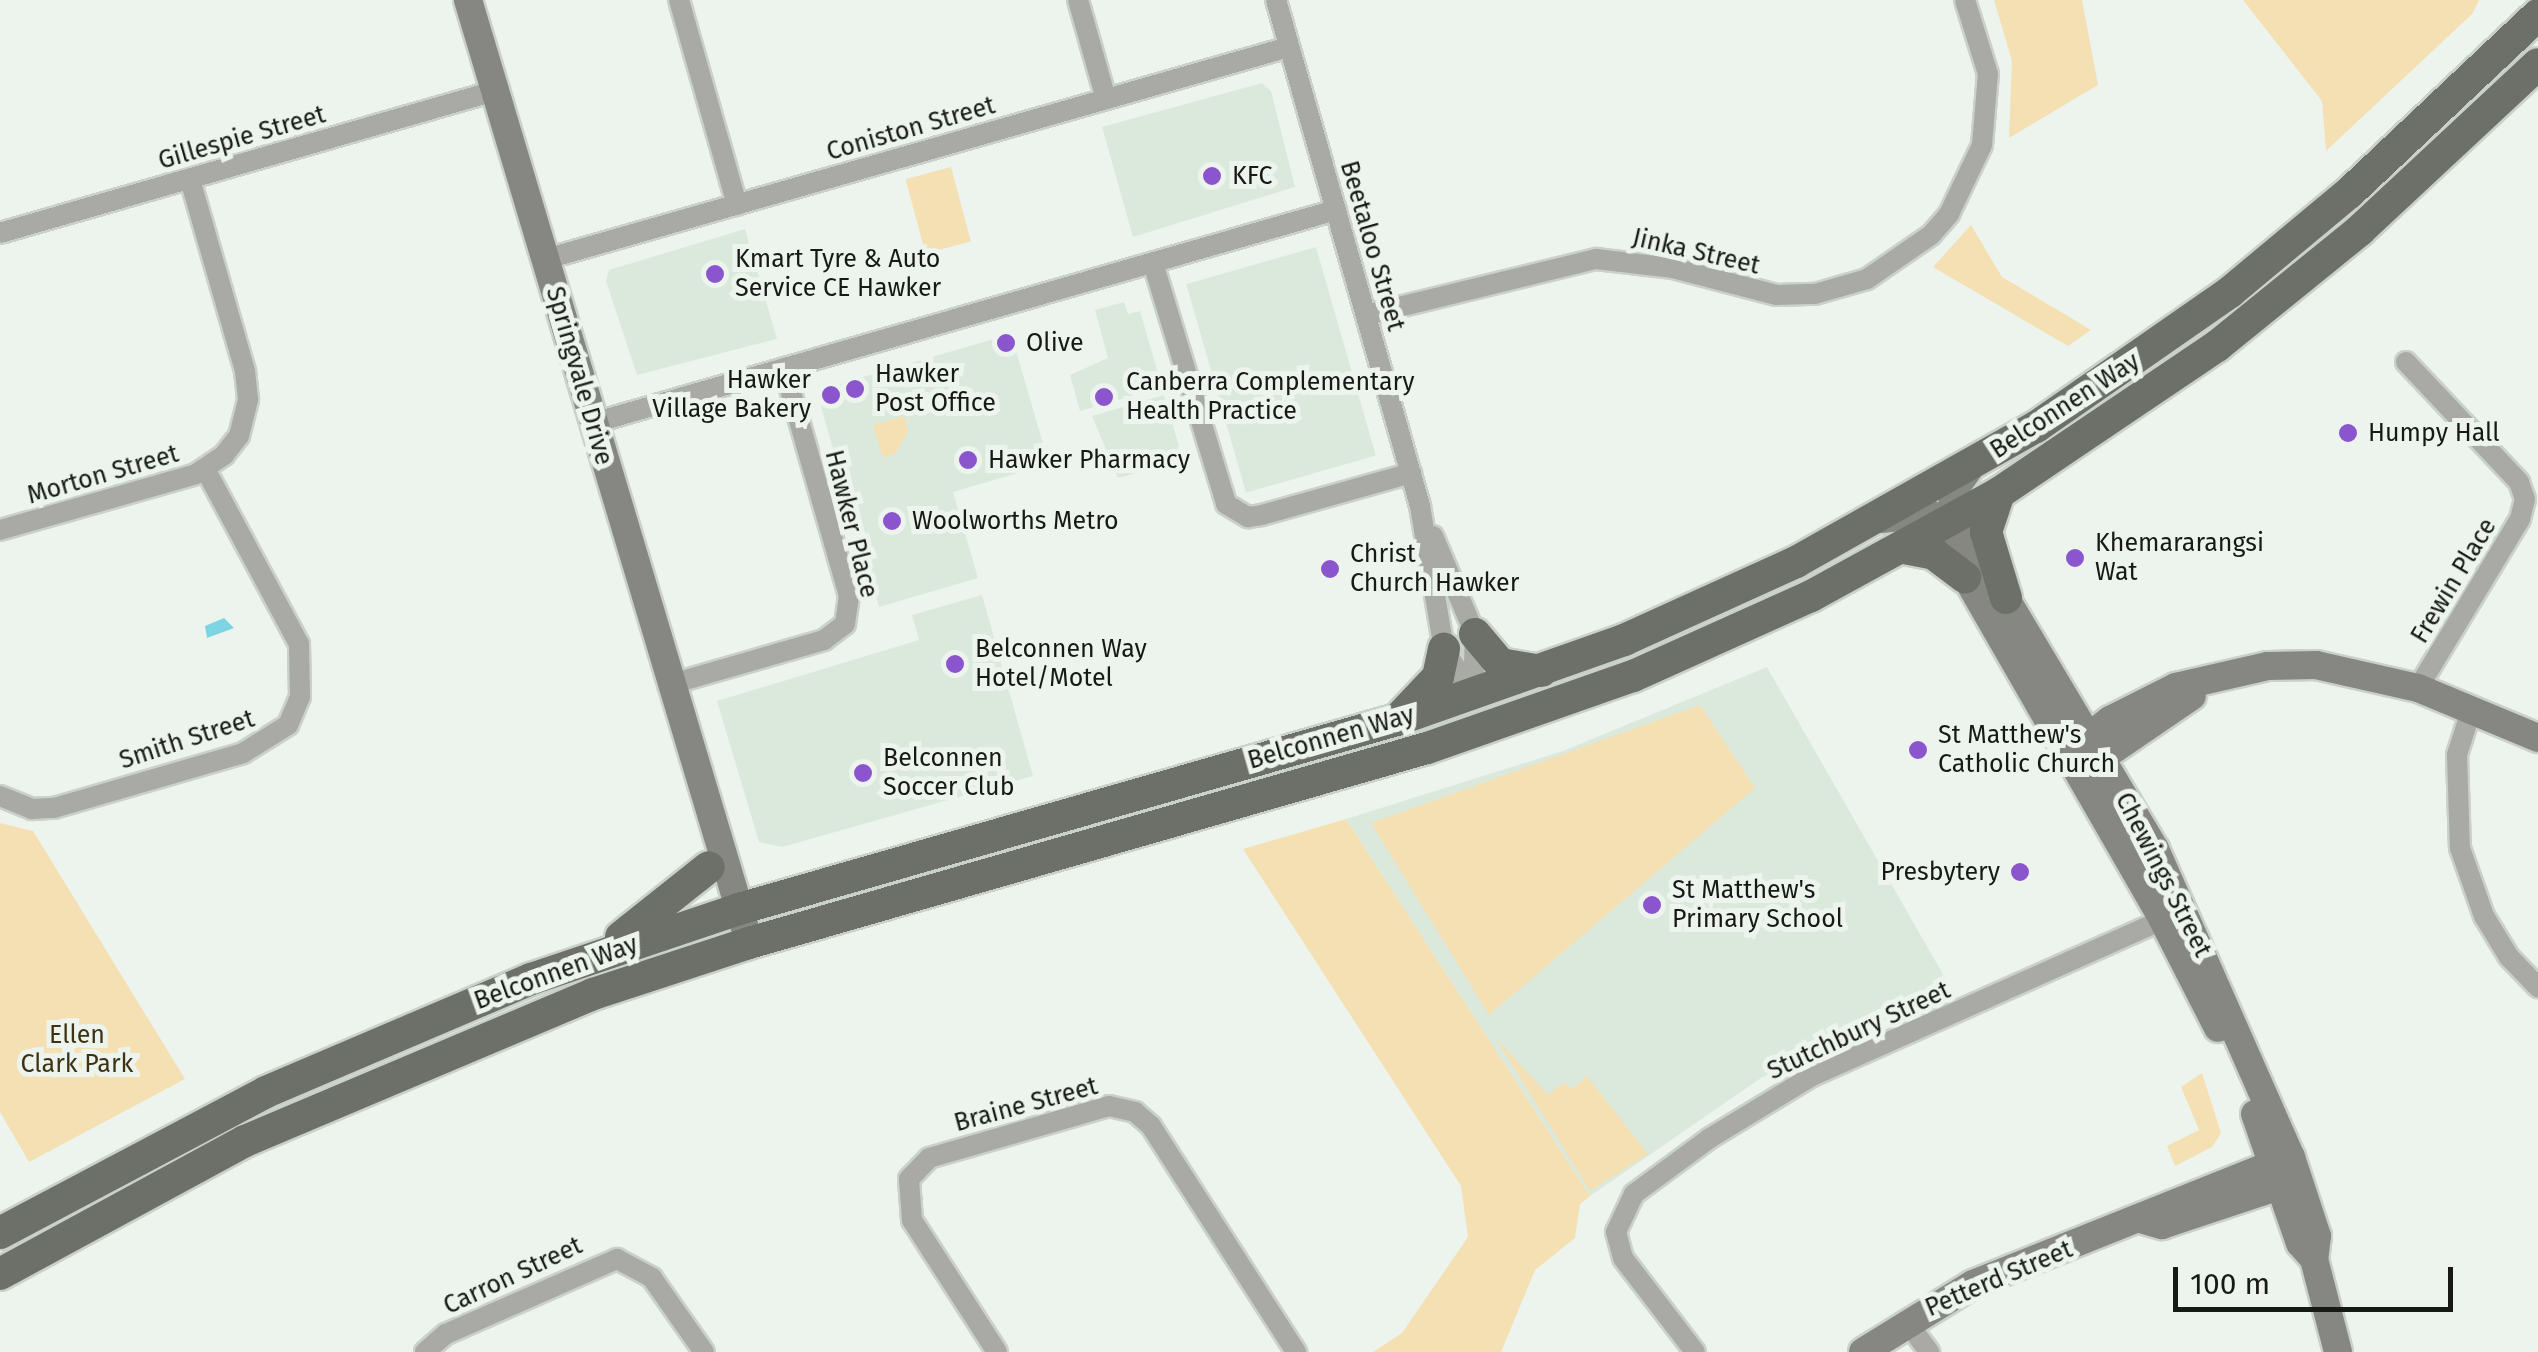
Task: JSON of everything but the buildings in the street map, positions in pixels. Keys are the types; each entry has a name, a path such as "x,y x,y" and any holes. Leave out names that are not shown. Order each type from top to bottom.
{"main road":[{"name":"Belconnen Way","path":"0,1233 266,1092 531,979 732,912 1397,720 1542,671 1706,604 1873,521 1971,466 2113,377 2230,292 2404,143 2538,16"},
{"name":"Belconnen Way","path":"0,1274 234,1147 477,1038 742,945 1427,748 1545,710 1721,638 1904,548 1999,493 2132,406 2292,288 2538,64"},
{"path":"2404,143 2428,168"},
{"path":"1999,493 1986,532 2006,598"},
{"path":"1904,548 1934,554 1965,577"},
{"path":"1474,634 1500,664 1542,671"},
{"path":"1397,720 1438,677 1444,649"},
{"path":"1427,748 1461,722 1473,695 1493,708 1545,710"},
{"path":"531,979 638,929 710,867"},
{"path":"266,1092 282,1124"}],"street":[{"name":"Springvale Drive","path":"468,0 498,90 742,945"},
{"path":"679,0 737,204"},
{"path":"1078,0 1106,99"},
{"name":"Beetaloo Street","path":"1276,0 1420,506 1444,649 1473,695"},
{"name":"Jinka Street","path":"1366,315 1596,259 1673,268 1778,295 1815,294 1868,279 1931,236 1949,214 1982,146 1988,74 1965,0"},
{"name":"Coniston Street","path":"546,259 1289,47"},
{"name":"Gillespie Street","path":"0,233 498,90"},
{"name":"Morton Street","path":"0,530 205,470 238,436 248,399 190,179"},
{"path":"593,423 1336,210"},
{"path":"1153,263 1226,504 1248,517 1262,515 1411,473"},
{"name":"Frewin Place","path":"2406,362 2519,482 2525,499 2520,519 2418,688"},
{"name":"Hawker Place","path":"668,685 824,640 845,624 849,596 784,368"},
{"path":"1873,521 1911,513 1948,521 1954,490 1971,466"},
{"name":"Smith Street","path":"0,796 32,808 54,808 243,754 288,725 300,696 299,644 205,470"},
{"name":"Beetaloo Street","path":"1420,506 1474,634 1473,695"},
{"name":"Chewings Street","path":"2173,916 2155,848 1966,532 1948,521 1946,544 2067,759 2173,916 2244,1062 2285,1172 2317,1236 2314,1260 2338,1352"},
{"path":"2067,759 2213,680 2268,666 2316,665 2418,688 2538,738"},
{"path":"2471,711 2457,755 2460,848 2484,916 2509,957 2538,987"},
{"name":"Springvale Drive","path":"688,752 690,800 710,867 732,912"},
{"name":"Stutchbury Street","path":"1695,1352 1623,1258 1616,1232 1634,1194 1710,1138 1812,1076 2173,916"},
{"name":"Braine Street","path":"997,1352 912,1220 909,1179 929,1158 1109,1106 1135,1112 1151,1126 1296,1352"},
{"name":"Petterd Street","path":"1862,1352 1906,1321 1973,1284 2144,1220 2158,1206 2285,1172"},
{"name":"Carron Street","path":"425,1352 446,1334 617,1259 652,1278 704,1352"},
{"path":"1906,1321 1929,1352"}],"shaded area":[{"path":"1262,83 1271,91 1295,187 1133,237 1102,127"},
{"path":"745,229 777,339 637,375 606,281 609,270"},
{"path":"1316,247 1376,456 1246,493 1186,284"},
{"path":"1124,302 1128,314 1140,311 1162,387 1080,411 1070,375 1108,358 1095,310"},
{"path":"1011,334 1049,464 953,492 978,578 879,607 821,407 822,389"},
{"path":"1164,395 1179,446 1169,464 1118,478 1092,416"},
{"path":"982,595 1033,776 782,847 759,842 717,701 919,640 912,615"},
{"name":"St Matthew's Primary School","path":"1767,667 1952,990 1761,1078 1590,1196 1346,819 1563,751"}],"green space":[{"path":"1994,0 2082,0 2098,85 2009,138 2012,61"},
{"path":"2243,0 2479,0 2472,14 2326,151 2322,101"},
{"path":"951,167 971,241 926,254 906,179"},
{"path":"1971,225 2002,277 2091,330 2068,346 1933,267"},
{"path":"904,416 908,431 896,453 883,458 873,425"},
{"path":"1700,705 1755,788 1489,1015 1371,823"},
{"path":"1346,819 1590,1196 1580,1204 1575,1238 1535,1270 1501,1352 1373,1352 1402,1333 1468,1237 1461,1186 1243,849"},
{"name":"Ellen Clark Park","path":"0,823 33,831 185,1079 29,1162 0,1112"},
{"path":"1495,1037 1548,1095 1563,1083 1572,1089 1587,1076 1648,1154 1590,1191"},
{"path":"2202,1073 2221,1133 2212,1147 2175,1166 2167,1146 2199,1130 2181,1087"}],"water":[{"path":"224,618 234,628 207,638 205,626"}],"place":[{"name":"KFC","path":"1212,176"},
{"name":"Kmart Tyre & Auto Service CE Hawker","path":"715,274"},
{"name":"Olive","path":"1006,343"},
{"name":"Hawker Post Office","path":"855,389"},
{"name":"Hawker Village Bakery","path":"831,395"},
{"name":"Canberra Complementary Health Practice","path":"1104,397"},
{"name":"Humpy Hall","path":"2348,433"},
{"name":"Hawker Pharmacy","path":"968,460"},
{"name":"Woolworths Metro","path":"892,521"},
{"name":"Khemararangsi Wat","path":"2075,558"},
{"name":"Christ Church Hawker","path":"1330,569"},
{"name":"Belconnen Way Hotel/Motel","path":"955,664"},
{"name":"St Matthew's Catholic Church","path":"1918,750"},
{"name":"Belconnen Soccer Club","path":"863,773"},
{"name":"Presbytery","path":"2020,872"},
{"name":"St Matthew's Primary School","path":"1652,905"}]}
